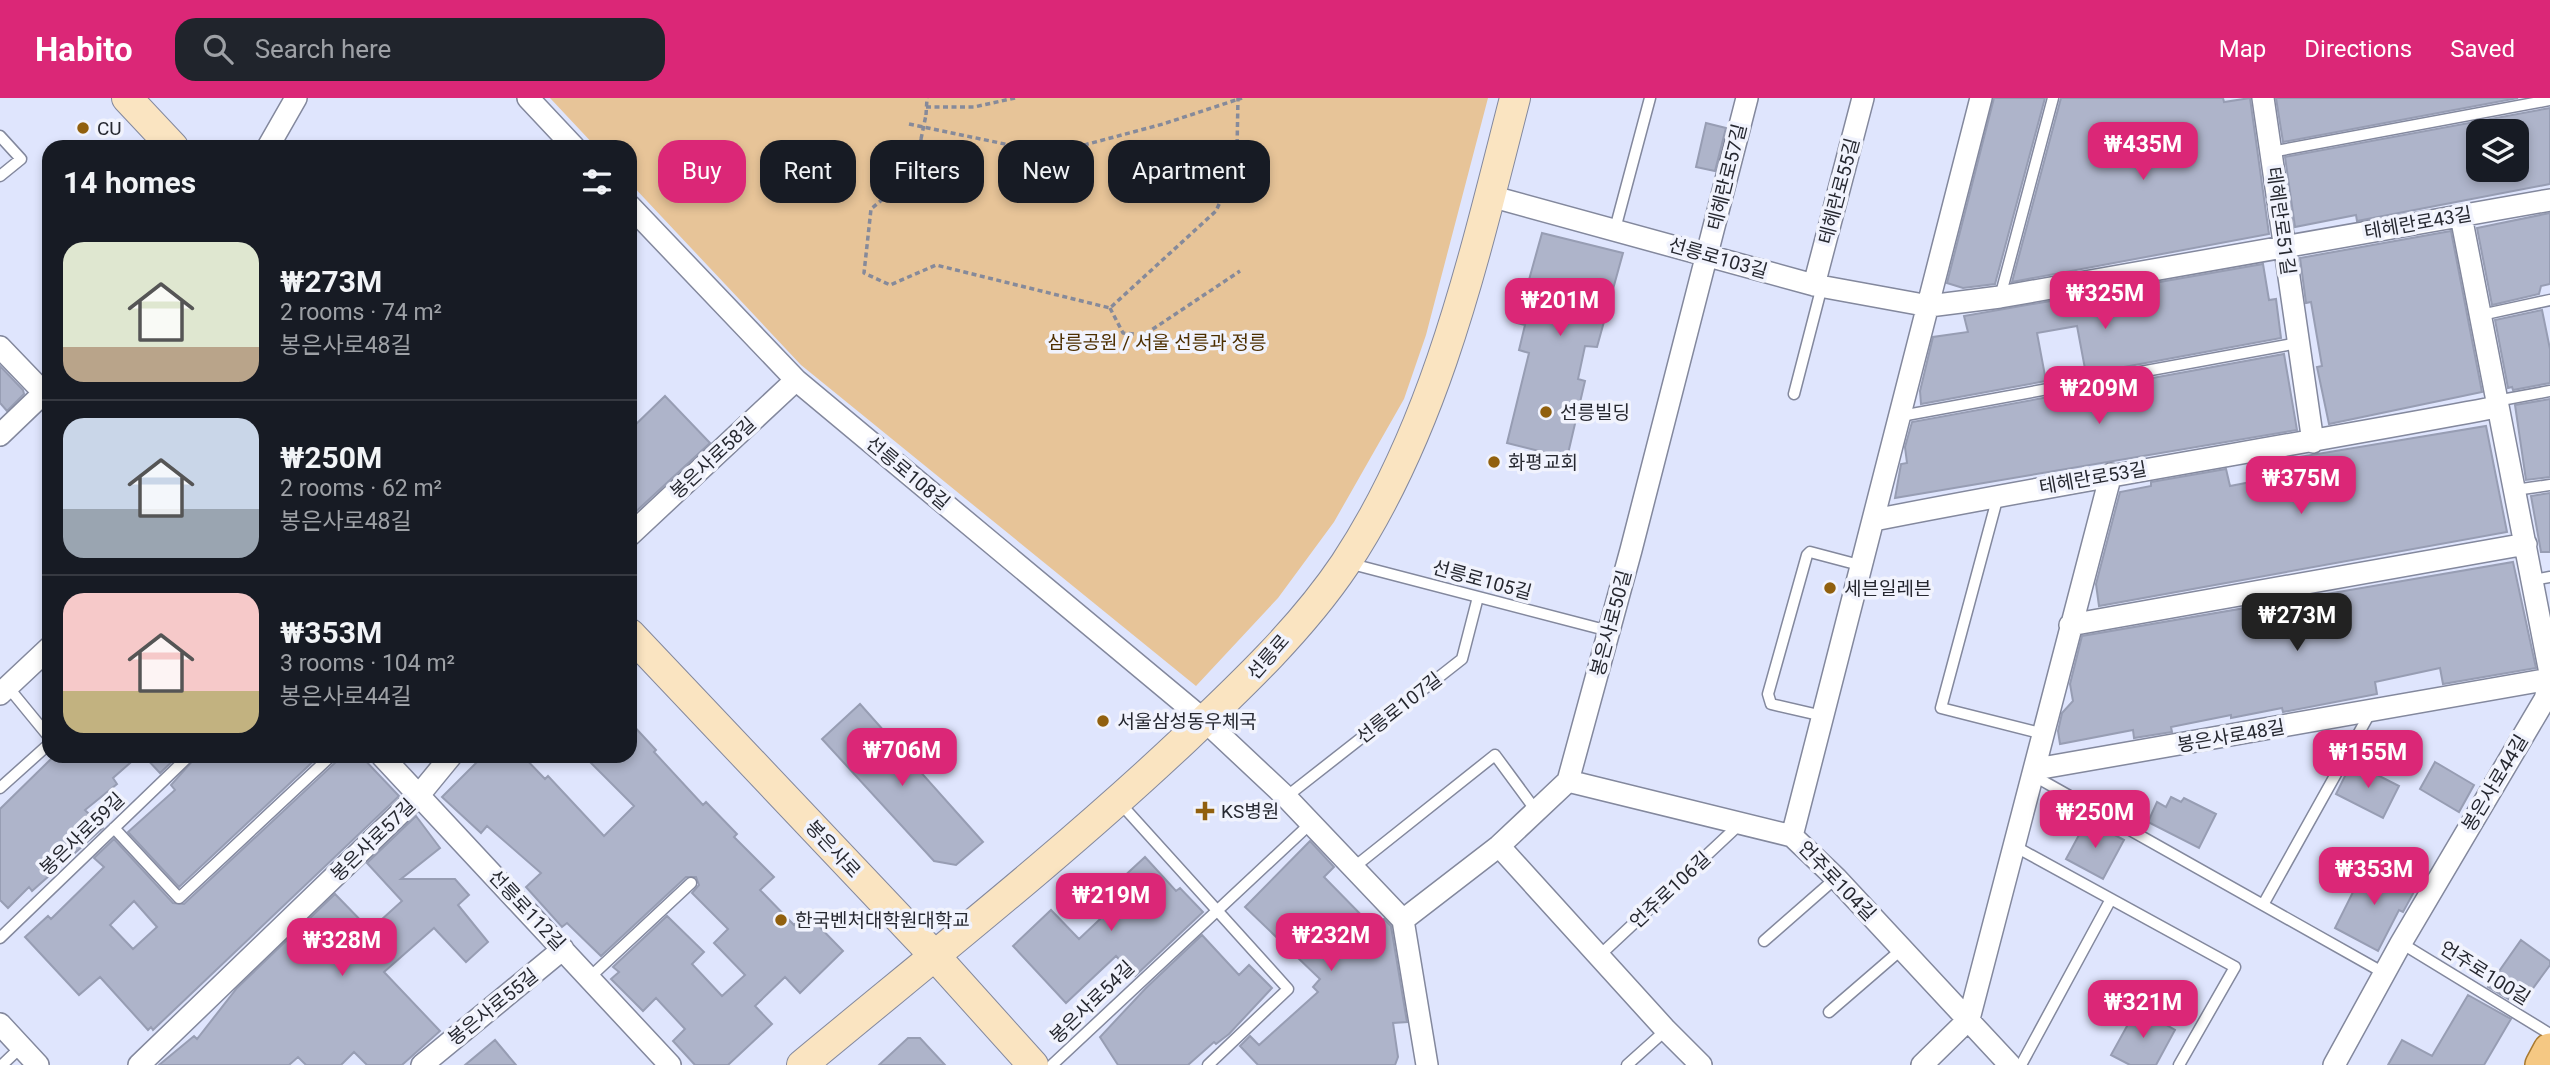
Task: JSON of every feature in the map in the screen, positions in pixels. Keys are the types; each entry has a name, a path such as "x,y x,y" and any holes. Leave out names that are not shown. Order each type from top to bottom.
{"main road":[{"path":"127,98 166,140"},
{"name":"선릉로","path":"802,1065 1118,801 1242,687 1346,563 1395,475 1429,396 1490,196 1515,98"},
{"name":"봉은사로","path":"637,642 934,955 1033,1065"},
{"path":"2542,1065 2550,1050"}],"street":[{"path":"272,140 296,98"},
{"path":"528,98 567,140"},
{"name":"테헤란로57길","path":"1708,256 1747,98"},
{"name":"테헤란로55길","path":"1818,285 1863,98"},
{"path":"1792,836 1981,98"},
{"name":"테헤란로51길","path":"2263,98 2313,442"},
{"name":"선릉로103길","path":"1490,196 1818,285 1929,306 2000,297 2285,246"},
{"name":"테헤란로43길","path":"2285,246 2550,200"},
{"name":"선릉로108길","path":"637,213 796,380 1205,720"},
{"path":"2461,216 2496,404 2526,544 2541,578 2550,673"},
{"name":"봉은사로50길","path":"1568,782 1708,256"},
{"path":"0,347 42,388"},
{"name":"봉은사로58길","path":"637,528 796,380"},
{"path":"0,435 42,397"},
{"path":"2313,442 2496,404"},
{"name":"테헤란로53길","path":"1874,520 2111,474 2313,442"},
{"path":"1922,1065 1969,1019 2016,847 2070,625 2111,474"},
{"path":"2070,625 2526,544"},
{"path":"4,690 42,655"},
{"name":"봉은사로48길","path":"2035,772 2550,681"},
{"name":"봉은사로44길","path":"2334,1065 2401,943 2545,699 2550,681"},
{"path":"1205,720 1286,797 1403,920 1427,1065"},
{"name":"선릉로112길","path":"389,763 670,1065"},
{"name":"봉은사로57길","path":"139,1065 419,795 445,763"},
{"path":"1403,920 1499,846 1568,782"},
{"name":"언주로104길","path":"1568,782 1792,836 1836,878 2010,1065"},
{"path":"1499,846 1665,1030 1701,1065"},
{"name":"봉은사로55길","path":"422,1065 563,949"},
{"path":"0,1024 38,1065"}],"lane":[{"path":"1615,229 1650,98"},
{"path":"2000,297 2053,98"},
{"path":"2271,152 2550,100"},
{"path":"0,136 21,159 0,176"},
{"path":"1794,394 1818,285"},
{"path":"2481,315 2550,300"},
{"path":"1901,416 2298,343"},
{"path":"2496,404 2550,391"},
{"path":"2515,490 2550,485"},
{"path":"1998,496 1941,708 2044,734"},
{"path":"1823,716 1771,704 1768,694 1808,555 1814,553 1863,566"},
{"name":"선릉로105길","path":"1346,563 1609,631"},
{"name":"선릉로107길","path":"1286,797 1462,659 1478,597"},
{"path":"4,690 42,730"},
{"path":"2264,902 2370,713"},
{"path":"0,788 42,750"},
{"path":"1353,868 1495,755 1537,811"},
{"name":"봉은사로59길","path":"0,938 182,763"},
{"path":"114,828 179,898 324,763"},
{"path":"2035,772 2384,973"},
{"path":"1118,801 1214,911 1288,989 1208,1065"},
{"name":"봉은사로54길","path":"1052,1065 1311,823"},
{"name":"언주로106길","path":"1599,957 1741,823"},
{"path":"2016,847 2235,967 2179,1065"},
{"path":"1763,941 1836,878"},
{"path":"589,978 691,883"},
{"path":"2021,1065 2111,900"},
{"name":"언주로100길","path":"2401,943 2550,1034"},
{"path":"1829,1013 1902,949"},
{"path":"1627,1065 1665,1030"},
{"path":"2,1065 21,1047"}],"path":[{"path":"927,98 919,168 871,209 864,273 890,285 936,265 1110,308 1123,333 1144,335 1240,271"},
{"path":"926,107 974,107 1015,98"},
{"path":"909,124 1024,148 1058,152 1239,99 1237,150 1229,182 1216,211 1110,308"}],"green space":[{"name":"삼릉공원 / 서울 선릉과 정릉","path":"550,98 1488,98 1426,335 1404,399 1334,522 1278,598 1196,686 801,365 637,190 637,140 589,140"}],"building":[{"path":"1994,98 2045,98 1995,284 1963,288 1947,283"},
{"path":"2061,98 2223,98 2224,102 2250,98 2269,234 2012,282"},
{"path":"2276,98 2518,98 2283,142"},
{"path":"2550,108 2550,184 2357,221 2356,215 2295,227 2285,157 2466,124 2466,182 2529,182 2529,119 2491,119"},
{"path":"1706,123 1726,128 1715,171 1696,167"},
{"path":"2550,213 2550,284 2541,286 2539,294 2492,305 2477,228"},
{"path":"2451,231 2482,392 2329,424 2317,367 2322,366 2311,302 2306,303 2300,258"},
{"path":"1542,233 1623,253 1597,347 1585,346 1578,379 1585,381 1567,458 1507,443 1529,353 1519,350 1525,325 1517,323"},
{"path":"2263,264 2269,300 2276,299 2281,338 2086,374 2077,326 2037,333 2046,381 1921,404 1920,391 1933,337 1968,332 1964,316"},
{"path":"2542,310 2550,349 2550,383 2513,390 2512,387 2508,388 2495,320"},
{"path":"2284,354 2297,430 1895,498 1901,464 1907,463 1905,447 1912,422"},
{"path":"0,366 24,394 7,411 0,403"},
{"path":"665,396 710,443 637,511 637,423"},
{"path":"2550,399 2550,477 2526,480 2515,405"},
{"path":"2486,426 2507,532 2099,606 2096,584 2120,492 2151,486 2151,482 2226,469 2230,486 2302,472 2299,457"},
{"path":"2550,493 2550,552 2541,552 2531,496"},
{"path":"2513,562 2536,668 2443,684 2440,668 2375,682 2377,694 2283,712 2282,708 2231,718 2231,715 2171,727 2172,732 2134,738 2133,730 2060,744 2058,731 2062,713 2073,701 2070,684 2082,636"},
{"path":"860,704 983,842 956,865 934,861 822,739"},
{"path":"637,730 703,805 706,802 737,834 734,837 774,877 760,890 794,925 806,913 843,951 800,993 785,977 755,1006 772,1024 728,1065 695,1065 673,1041 685,1029 656,998 643,1011 611,979 619,972 613,967 667,916 704,952 692,964 722,996 745,975 714,943 728,929 692,893 699,885 696,877 686,877 601,956 567,923 562,927 526,887 541,873 487,826 481,833 442,797 476,763 530,763 545,779 548,776 604,836 634,806 591,763 637,763"},
{"path":"2352,762 2399,786 2383,818 2336,794"},
{"path":"2435,762 2474,785 2459,812 2420,789"},
{"path":"47,763 130,763 113,778 117,784 85,810 103,828 32,891 29,887 8,908 0,900 0,809"},
{"path":"151,763 171,763 160,773"},
{"path":"191,763 312,763 179,887 128,832 175,790 171,785"},
{"path":"335,763 368,763 399,796 153,1030 151,1027 148,1030 100,977 79,995 25,937 48,916 51,919 104,867 94,858 114,839 173,903 184,904","holes":["134,901 157,927 133,949 110,925"]},
{"path":"2171,797 2181,802 2184,798 2216,814 2199,848 2148,822 2157,802 2166,807"},
{"path":"416,816 440,848 401,879 455,879 469,895 458,905 488,942 466,962 434,928 384,972 440,1031 402,1065 367,1065 354,1052 341,1065 306,1065 298,1057 289,1065 159,1065 194,1036 197,1039 237,988 335,894 370,930 402,901 367,863"},
{"path":"2087,820 2124,840 2103,879 2066,859"},
{"path":"1310,841 1334,867 1324,877 1374,928 1384,919 1391,926 1407,1022 1393,1023 1398,1057 1395,1065 1258,1065 1240,1046 1250,1036 1259,1045 1318,992 1313,987 1320,979 1245,907"},
{"path":"1145,857 1176,891 1180,888 1203,912 1135,976 1116,956 1066,1003 1013,946 1051,910 1079,939 1116,904 1106,893"},
{"path":"2367,864 2415,890 2403,912 2399,910 2378,951 2335,928"},
{"path":"1202,935 1239,975 1249,965 1272,988 1229,1034 1216,1044 1214,1042 1188,1065 1118,1065 1100,1037 1146,988"},
{"path":"2521,940 2550,961 2550,965 2520,1006 2488,987"},
{"path":"2468,995 2511,1019 2484,1065 2388,1065 2402,1040 2432,1056"},
{"path":"2137,1008 2175,1030 2156,1065 2130,1065 2111,1055"},
{"path":"908,1038 920,1038 945,1065 879,1065"},
{"path":"495,1040 516,1065 465,1065"}],"place":[{"name":"CU","path":"83,128"},
{"name":"선릉빌딩","path":"1546,412"},
{"name":"화평교회","path":"1494,462"},
{"name":"세븐일레븐","path":"1830,588"},
{"name":"서울삼성동우체국","path":"1103,721"},
{"name":"KS병원","path":"1205,811"},
{"name":"한국벤처대학원대학교","path":"781,920"}]}
